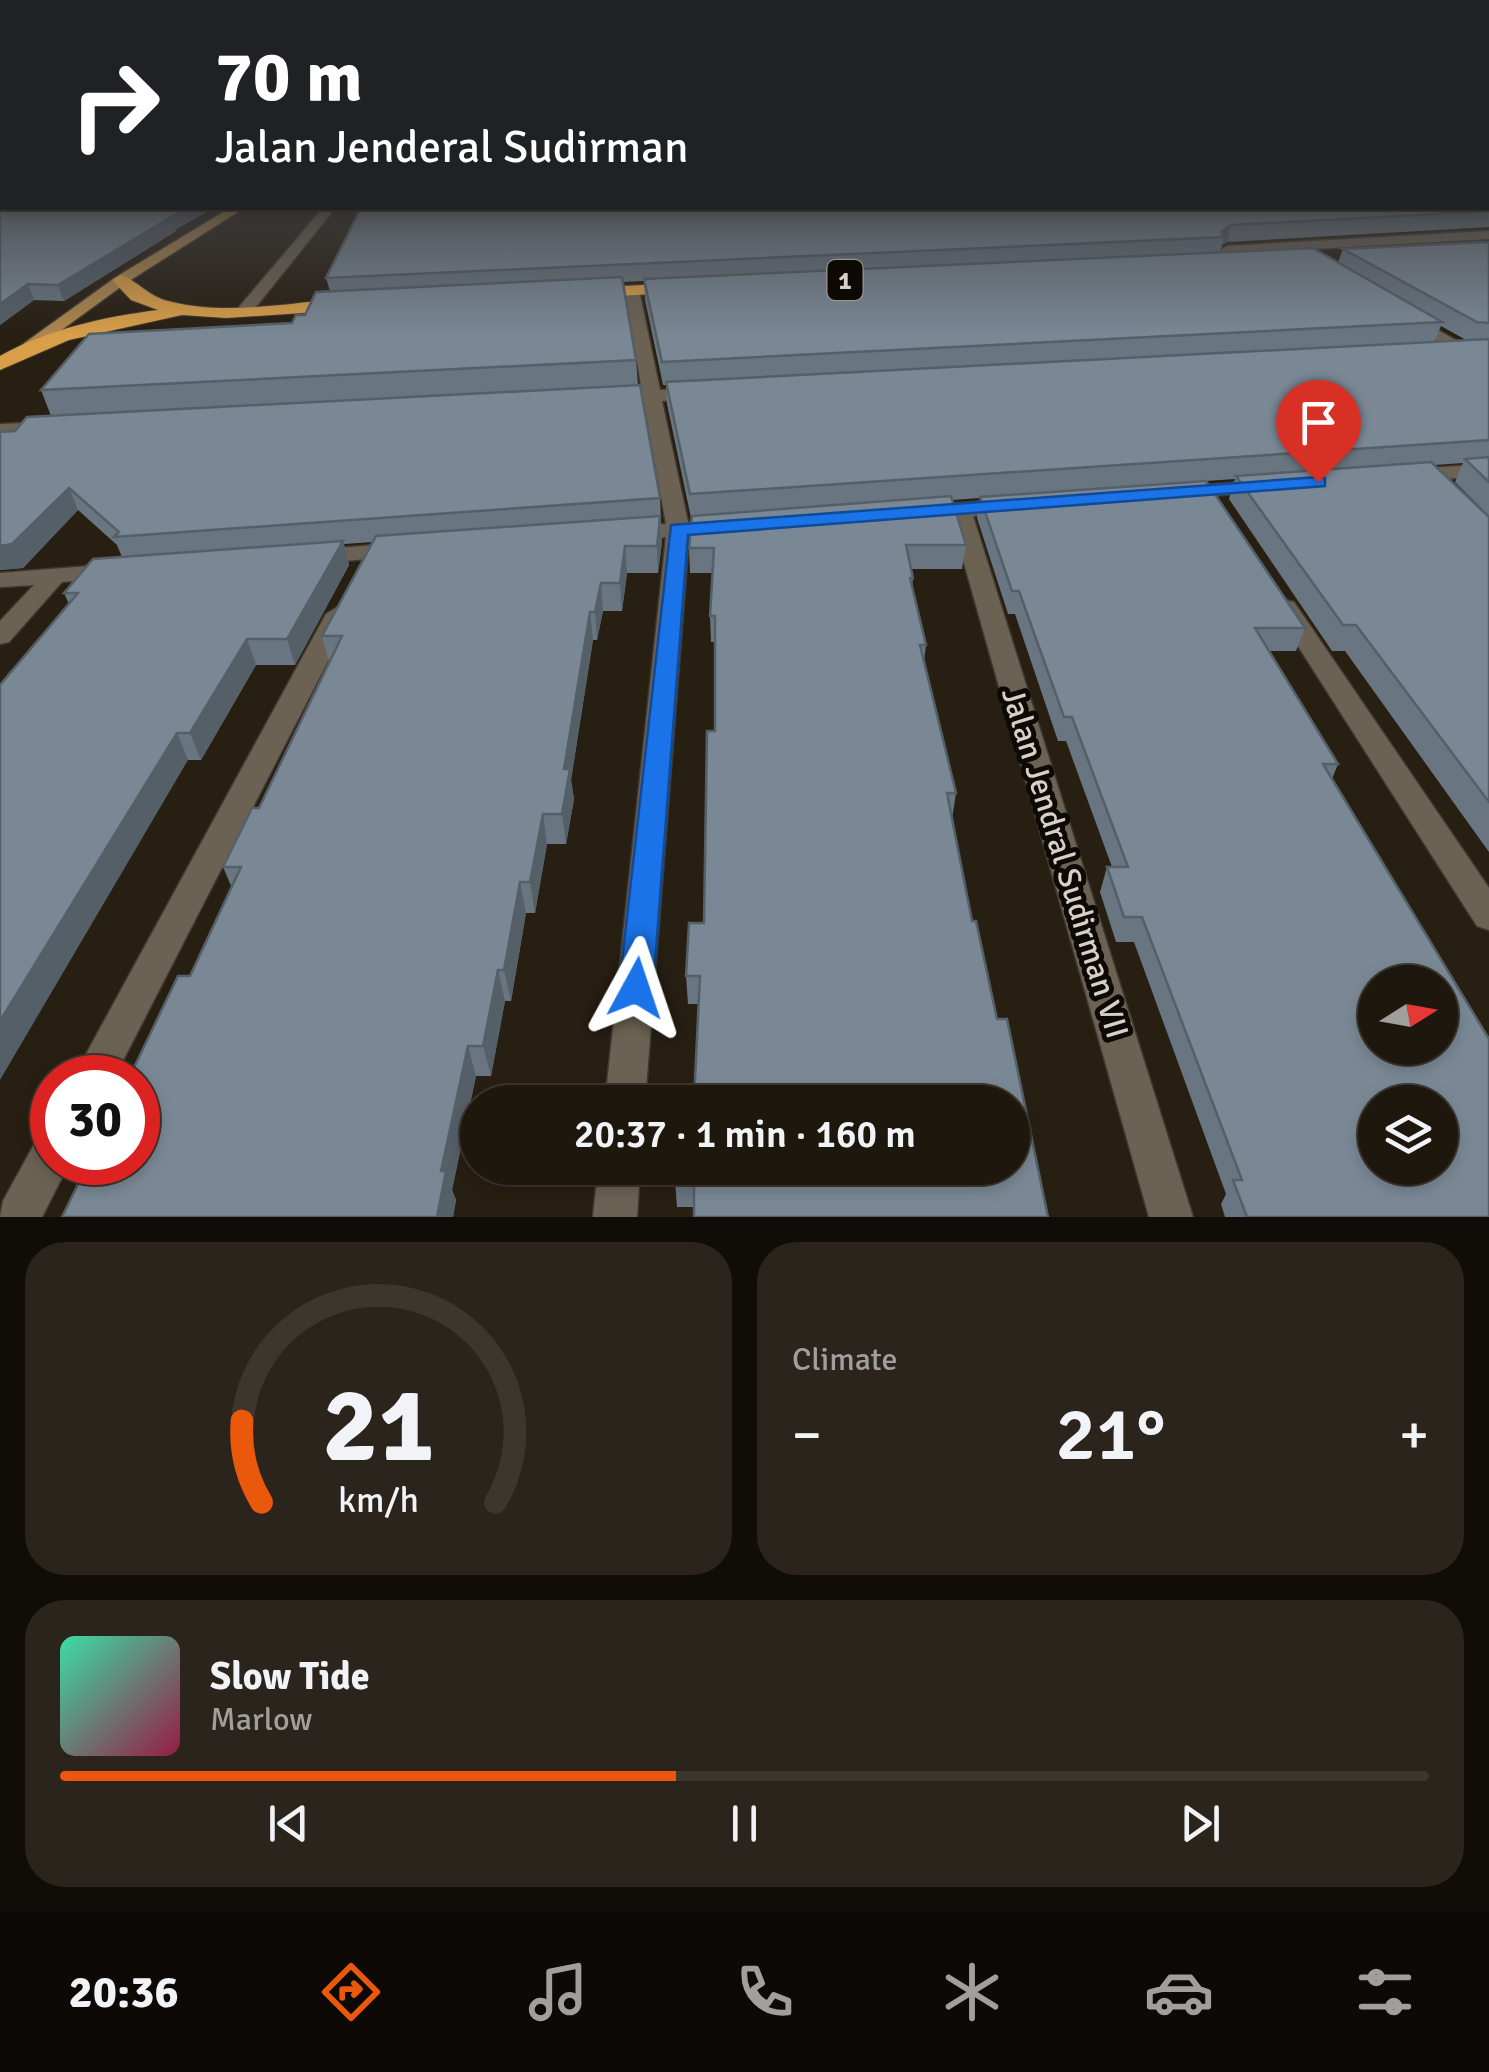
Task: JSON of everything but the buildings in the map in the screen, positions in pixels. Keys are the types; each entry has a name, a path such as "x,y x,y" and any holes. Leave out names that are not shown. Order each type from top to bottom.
{"highway":[{"path":"1210,264 1489,250"},
{"path":"121,280 128,292 154,306 202,312"},
{"path":"555,294 692,288"},
{"path":"0,364 20,352 114,322 202,312 361,304"}],"main road":[{"path":"20,352 121,280 217,221"}],"street":[{"path":"245,310 318,221"},
{"path":"1228,250 1489,236"},
{"path":"627,1085 678,530 632,290"},
{"path":"1395,310 1489,366"},
{"path":"1421,353 1489,350"},
{"path":"589,399 715,392"},
{"path":"0,430 78,426"},
{"path":"1388,477 1489,470"},
{"path":"1428,474 1452,498"},
{"path":"1151,495 1288,484"},
{"path":"1208,490 1230,523"},
{"path":"904,514 1036,504"},
{"name":"Jalan Jendral Sudirman VII","path":"960,510 1170,1217"},
{"path":"602,536 753,524"},
{"path":"293,558 430,548"},
{"path":"105,1055 372,552"},
{"path":"0,580 135,570"},
{"path":"0,636 56,575"},
{"path":"1273,589 1489,916"},
{"path":"19,1217 36,1185"},
{"path":"614,1217 617,1185"}],"route":[{"path":"636,988 678,530 1318,482"}]}
